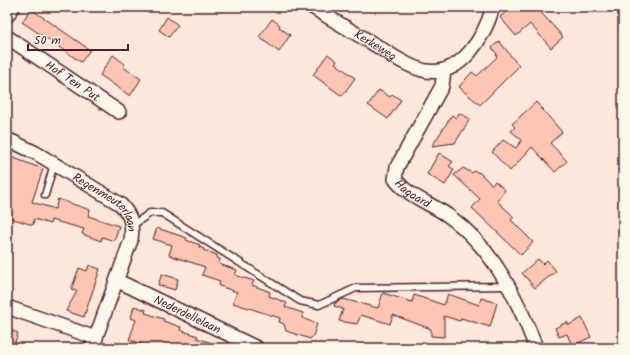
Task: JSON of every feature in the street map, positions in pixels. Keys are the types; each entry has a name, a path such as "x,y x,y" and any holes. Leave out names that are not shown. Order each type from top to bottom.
{"street":[{"path":"7,16 13,7"},
{"name":"Kerkeweg","path":"312,7 409,65 427,71 444,70"},
{"path":"444,70 460,62 475,46 488,26 493,7"},
{"name":"Hof Ten Put","path":"7,37 119,112"},
{"name":"Hagaard","path":"444,70 442,86 397,167 395,179 401,187 450,217 469,233 489,257 508,286 536,348"},
{"name":"Regenmeuterlaan","path":"7,139 18,143 120,204 127,211 133,225 131,240 118,281 94,343"},
{"name":"Nederdellelaan","path":"118,281 257,348"},
{"path":"7,307 94,343"}],"lane":[{"path":"45,195 54,164"},
{"path":"133,225 150,213 162,212 300,301 319,305 356,288 508,286"}],"building":[{"path":"512,7 536,7 563,37 551,48 530,24 516,36 500,17"},
{"path":"31,9 90,50 81,62 22,22"},
{"path":"167,17 178,25 169,37 159,30"},
{"path":"272,19 280,25 279,27 290,35 279,52 259,37"},
{"path":"499,41 519,66 480,105 459,87 472,72 477,76 497,57 497,54 492,48"},
{"path":"328,54 337,61 335,63 355,78 342,96 313,75"},
{"path":"113,55 125,64 123,67 141,79 130,96 100,75"},
{"path":"379,90 390,97 392,94 401,100 388,119 368,105"},
{"path":"536,102 562,132 550,143 567,161 555,172 532,147 510,171 492,152 503,140 516,148 522,140 511,131 515,127 512,124"},
{"path":"459,113 470,119 455,143 432,146 452,115 456,118"},
{"path":"439,153 453,162 449,166 454,170 445,185 427,174"},
{"path":"11,157 43,169 32,202 55,209 58,199 90,210 88,216 119,226 114,241 102,237 101,241 82,234 84,229 51,220 50,224 34,219 33,225 7,217 7,169"},
{"path":"463,168 472,173 475,171 480,173 492,185 495,181 505,190 497,201 514,217 511,220 533,242 521,255 472,208 480,199 454,175"},
{"path":"157,228 187,238 186,240 200,245 199,247 204,249 203,250 217,255 217,258 220,259 219,264 237,270 235,275 254,281 252,285 270,292 269,296 287,303 285,307 303,313 302,318 317,324 313,336 310,339 286,331 284,324 279,322 280,318 233,303 237,292 219,286 220,281 202,275 205,267 169,255 172,245 153,239"},
{"path":"538,259 543,264 547,260 556,271 535,288 522,273"},
{"path":"89,265 100,269 84,317 66,311 77,291 71,290 79,268 87,271"},
{"path":"162,274 178,279 175,290 158,285"},
{"path":"383,293 412,302 414,295 444,305 448,294 479,305 481,298 497,303 490,327 461,318 460,321 444,316 444,337 431,336 431,329 393,315 390,324 361,315 357,324 339,321 343,309 334,306 335,303 343,299 378,308"},
{"path":"134,306 146,310 145,313 164,319 163,321 181,327 180,330 198,336 197,338 221,346 221,348 145,348 139,346 140,343 129,340 136,320 131,318"},
{"path":"582,318 591,337 572,346 567,334 559,337 555,328 567,322 569,325"},
{"path":"7,329 18,333 13,348 7,348"}]}
